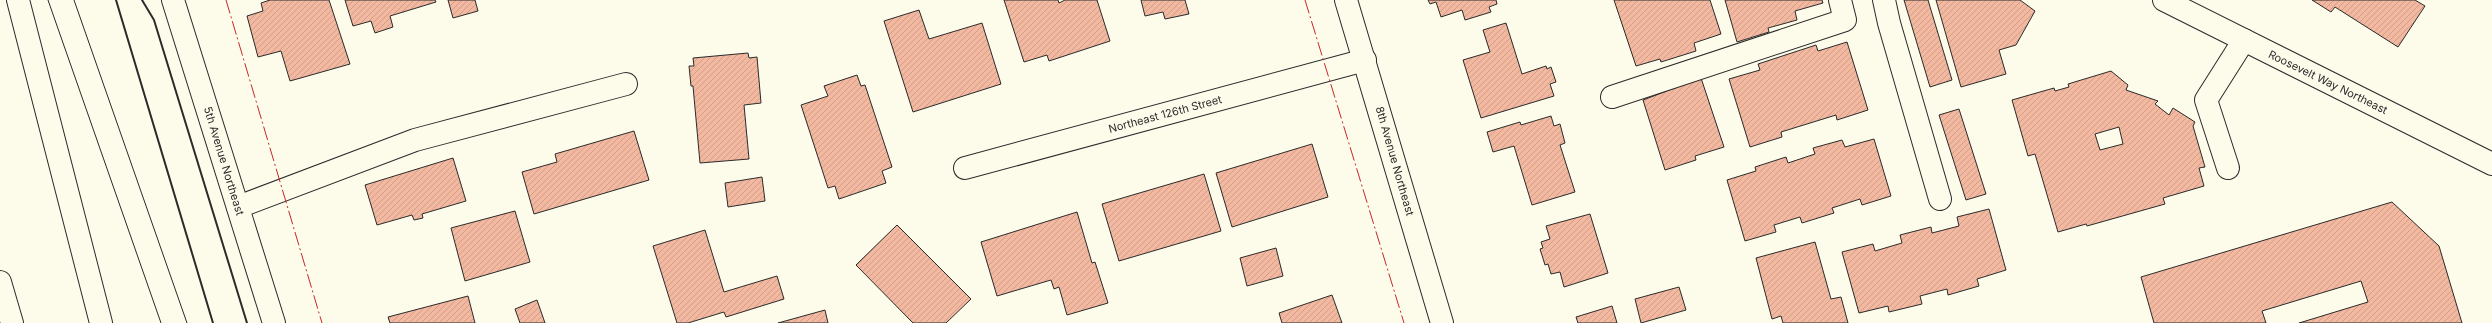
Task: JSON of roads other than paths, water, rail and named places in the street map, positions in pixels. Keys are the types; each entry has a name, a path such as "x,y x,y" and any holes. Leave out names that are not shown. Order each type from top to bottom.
{"main road":[{"path":"18,0 101,323"},
{"name":"5th Avenue Northeast","path":"173,0 274,323"},
{"name":"8th Avenue Northeast","path":"1346,0 1442,323"},
{"path":"1612,96 1845,20 1840,0"},
{"path":"1884,0 1889,23 1940,198"},
{"name":"Roosevelt Way Northeast","path":"2164,0 2492,164"},
{"path":"2228,168 2206,100 2244,40"},
{"name":"Northeast 126th Street","path":"965,168 1365,60"},
{"path":"238,207 415,140 626,84"},
{"path":"0,282 12,323"}],"tram line":[{"path":"48,0 161,323"},
{"path":"74,0 187,323"}]}
